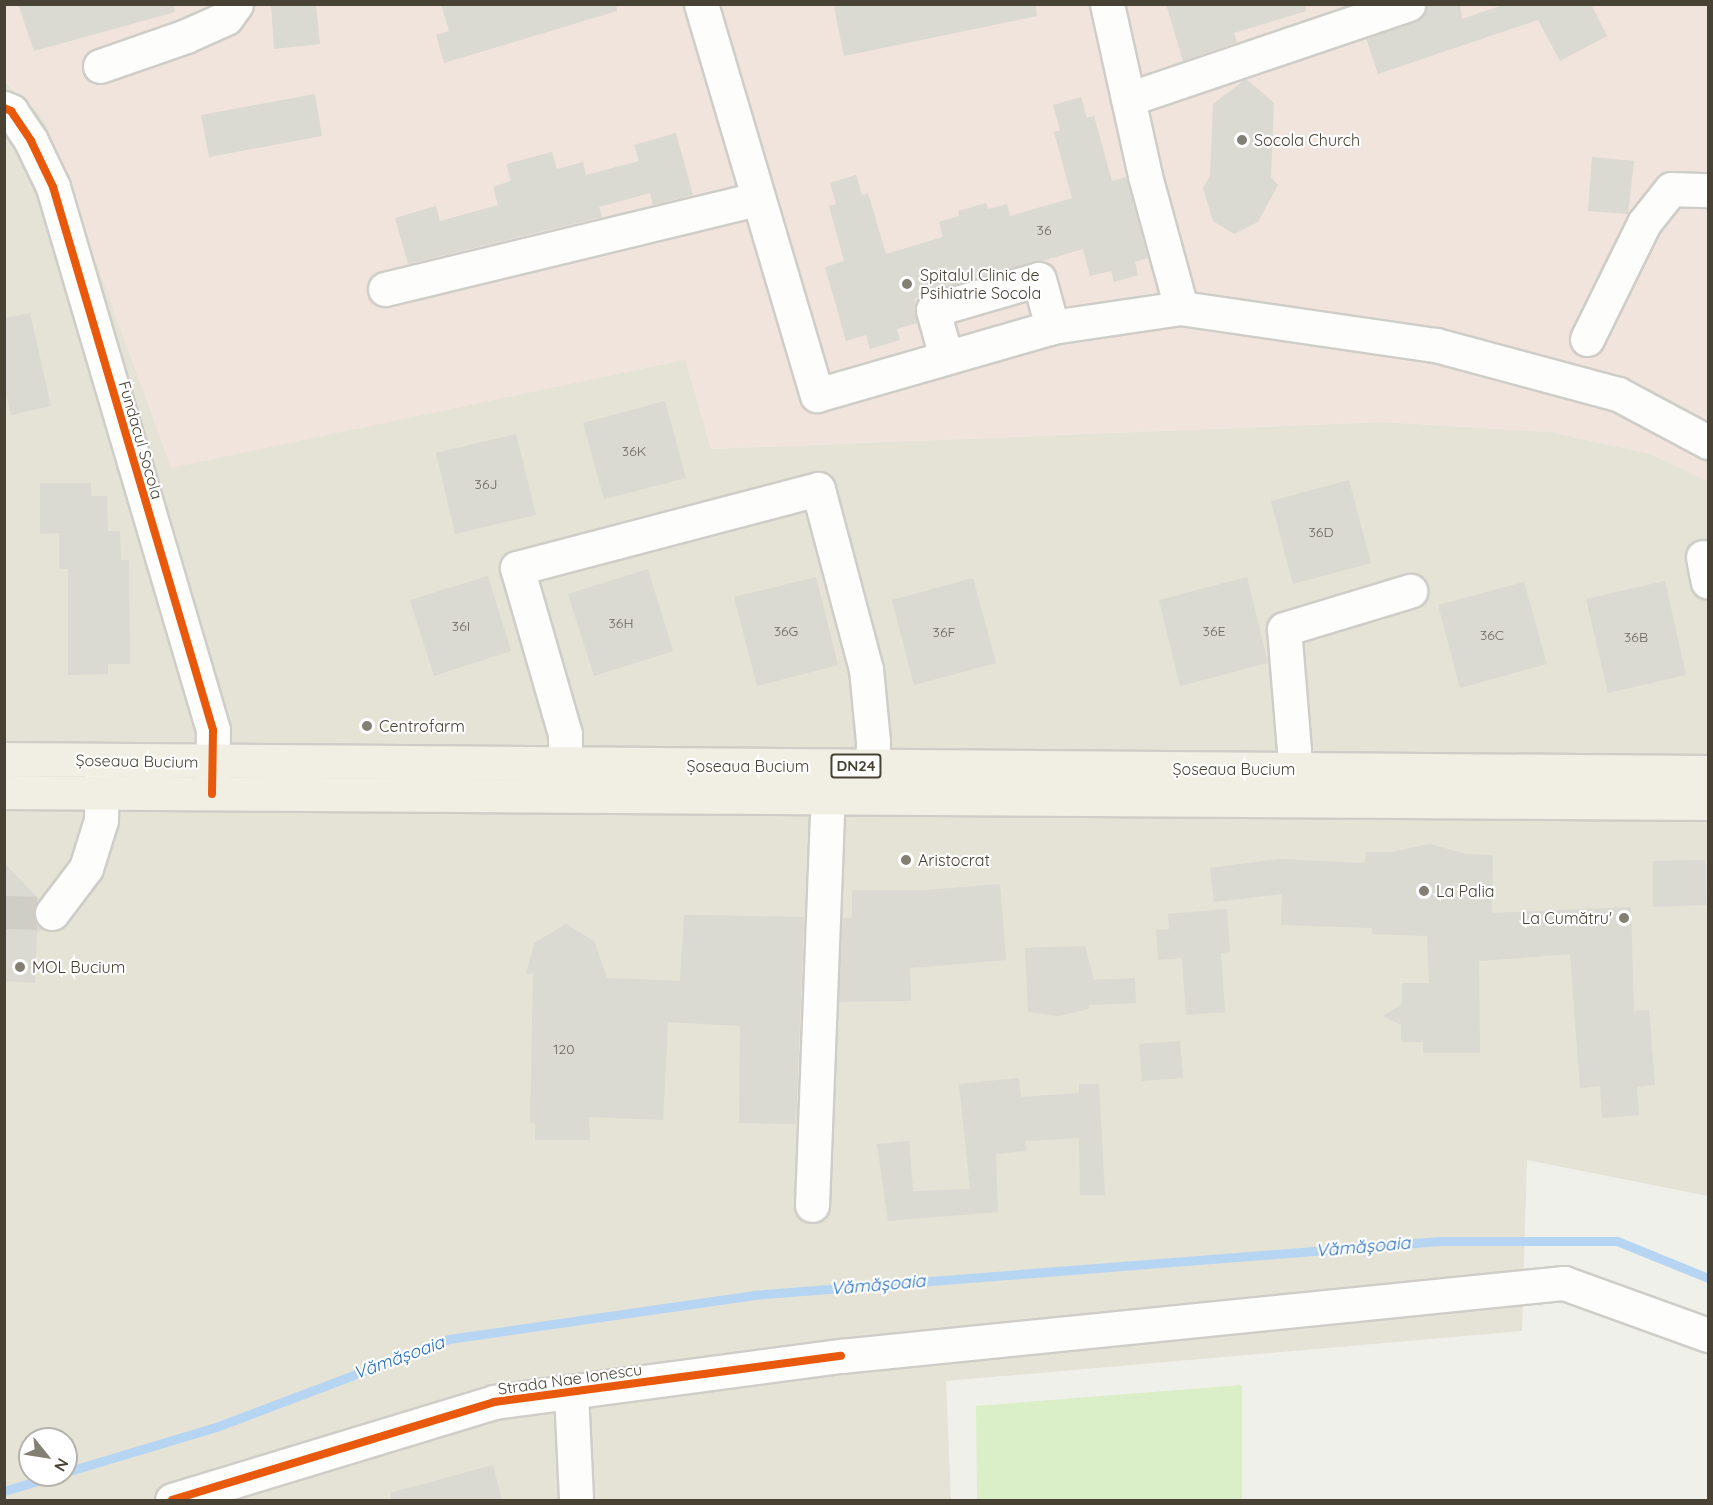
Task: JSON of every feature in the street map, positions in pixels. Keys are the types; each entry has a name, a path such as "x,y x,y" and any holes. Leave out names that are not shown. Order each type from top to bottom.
{"main road":[{"name":"Șoseaua Bucium","path":"4,759 1708,772"},
{"name":"Șoseaua Bucium","path":"4,792 872,800 1708,803"}],"street":[{"path":"99,66 216,23 226,18 236,4"},
{"path":"701,4 817,395 1052,327 1181,308 1436,345 1618,394 1708,441"},
{"path":"1107,4 1128,99 1181,308"},
{"path":"1128,99 1408,4"},
{"name":"Fundacul Socola","path":"4,108 11,111 31,141 53,188 213,730 212,794"},
{"path":"1587,339 1644,223 1671,189 1708,190"},
{"path":"385,289 758,198"},
{"path":"946,357 933,310 1028,282 1039,279 1052,327"},
{"path":"566,797 565,734 517,568 818,489 866,669 873,766 872,800"},
{"path":"1293,802 1294,769 1284,629 1410,591"},
{"path":"52,913 86,868 101,820 102,760"},
{"path":"812,1205 829,766"},
{"name":"Strada Nae Ionescu","path":"172,1500 494,1402 841,1356 1564,1283 1708,1335"},
{"path":"571,1392 576,1500"}],"shaded area":[{"name":"Spitalul Clinic de Psihiatrie Socola","path":"4,5 1708,5 1708,481 1651,454 1551,432 1382,422 711,449 685,360 171,468 43,117 5,81"},
{"path":"4,81 43,117 80,208 686,360 711,449 1382,422 1551,432 1651,454 1708,481 1708,1196 1527,1160 1522,1331 946,1381 951,1500 5,1500"}],"green space":[{"path":"1242,1385 1242,1500 977,1500 976,1406"}],"building":[{"path":"18,4 173,4 175,12 34,51"},
{"path":"271,4 316,4 320,44 274,49"},
{"path":"441,4 616,4 617,11 444,63 436,35 449,31"},
{"path":"847,4 1036,4 1037,16 844,56 834,7"},
{"path":"1166,4 1305,4 1306,11 1234,33 1237,42 1183,61"},
{"path":"1426,4 1460,4 1462,19 1506,4 1591,4 1607,36 1560,61 1538,20 1378,74 1366,38 1415,21 1422,16"},
{"name":"Socola Church","path":"1246,79 1274,103 1271,177 1278,185 1258,222 1234,234 1213,221 1203,188 1210,176 1213,104"},
{"path":"315,94 322,136 209,157 201,115"},
{"path":"1081,97 1087,118 1094,116 1112,181 1126,177 1148,258 1135,262 1138,275 1114,282 1111,271 1090,276 1083,249 915,298 917,323 897,329 900,340 870,349 866,335 846,341 825,267 844,261 829,206 836,204 830,183 856,175 862,195 868,193 886,254 943,237 939,222 959,216 958,211 986,203 988,209 1007,204 1010,216 1072,198 1054,132 1060,130 1053,105"},
{"path":"676,133 693,195 653,205 650,193 599,207 602,217 408,264 395,218 436,206 440,221 498,205 493,187 511,181 506,164 552,152 557,169 583,162 586,175 639,161 634,145"},
{"path":"1592,157 1634,161 1628,214 1588,211"},
{"path":"30,313 51,406 11,415 4,385 4,318"},
{"path":"665,401 686,478 604,499 583,423"},
{"path":"516,434 536,515 455,534 436,453"},
{"path":"1349,480 1371,563 1293,584 1271,501"},
{"path":"40,483 91,483 91,496 107,496 108,531 120,531 121,560 129,560 130,664 108,664 108,674 68,675 68,569 59,569 59,533 40,534"},
{"path":"648,569 673,651 594,676 568,594"},
{"path":"488,576 511,651 434,676 410,600"},
{"path":"816,577 838,665 757,686 734,597"},
{"path":"1247,577 1268,663 1180,686 1159,600"},
{"path":"973,578 996,663 914,685 892,600"},
{"path":"1665,581 1686,675 1608,693 1586,599"},
{"path":"1524,582 1547,664 1460,688 1438,605"},
{"path":"1430,844 1466,854 1493,855 1492,913 1631,907 1634,1011 1649,1010 1655,1085 1637,1087 1639,1115 1602,1118 1600,1086 1580,1088 1570,954 1479,961 1480,1053 1423,1053 1423,1042 1401,1042 1401,1025 1383,1016 1402,1004 1402,983 1429,983 1427,936 1372,934 1372,928 1281,925 1282,894 1214,902 1210,868 1278,859 1365,863 1366,852 1391,852"},
{"path":"1705,860 1706,905 1653,907 1653,861"},
{"path":"4,863 39,899 33,911 42,928 37,933 35,983 4,981"},
{"path":"1000,884 1006,960 910,968 911,1001 839,1002 842,918 852,918 852,890 926,890"},
{"path":"1227,909 1230,952 1221,953 1225,1012 1186,1015 1182,958 1158,960 1156,930 1169,929 1168,914"},
{"path":"684,915 804,917 796,1124 739,1123 740,1026 668,1022 663,1120 589,1117 590,1140 535,1140 535,1124 530,1123 533,974 526,974 534,943 566,924 594,941 607,978 680,981"},
{"path":"1085,946 1094,980 1135,978 1136,1003 1089,1005 1088,1009 1058,1016 1028,1012 1025,948"},
{"path":"1180,1041 1183,1078 1142,1081 1139,1044"},
{"path":"1019,1078 1021,1097 1079,1093 1079,1084 1099,1084 1105,1195 1080,1195 1079,1138 1025,1141 1026,1151 996,1154 998,1212 888,1221 877,1144 909,1141 913,1191 970,1189 959,1084"},
{"path":"493,1465 502,1500 391,1500 390,1493"}],"waterway":[{"name":"Vămășoaia","path":"78,1468 216,1427 449,1339 753,1295 1440,1241 1617,1241 1708,1278"},
{"name":"Vămășoaia","path":"4,1491 18,1487"}],"tunnel":[{"path":"4,912 52,913"}],"cycle path":[{"path":"4,108 11,111 31,141 53,187 213,730 212,794"},
{"path":"172,1500 494,1402 841,1356"}],"place":[{"name":"Socola Church","path":"1242,140"},
{"name":"Spitalul Clinic de Psihiatrie Socola","path":"907,284"},
{"name":"Centrofarm","path":"367,726"},
{"name":"Aristocrat","path":"906,860"},
{"name":"La Palia","path":"1424,891"},
{"name":"La Cumătru'","path":"1624,918"},
{"name":"MOL Bucium","path":"20,967"}]}
